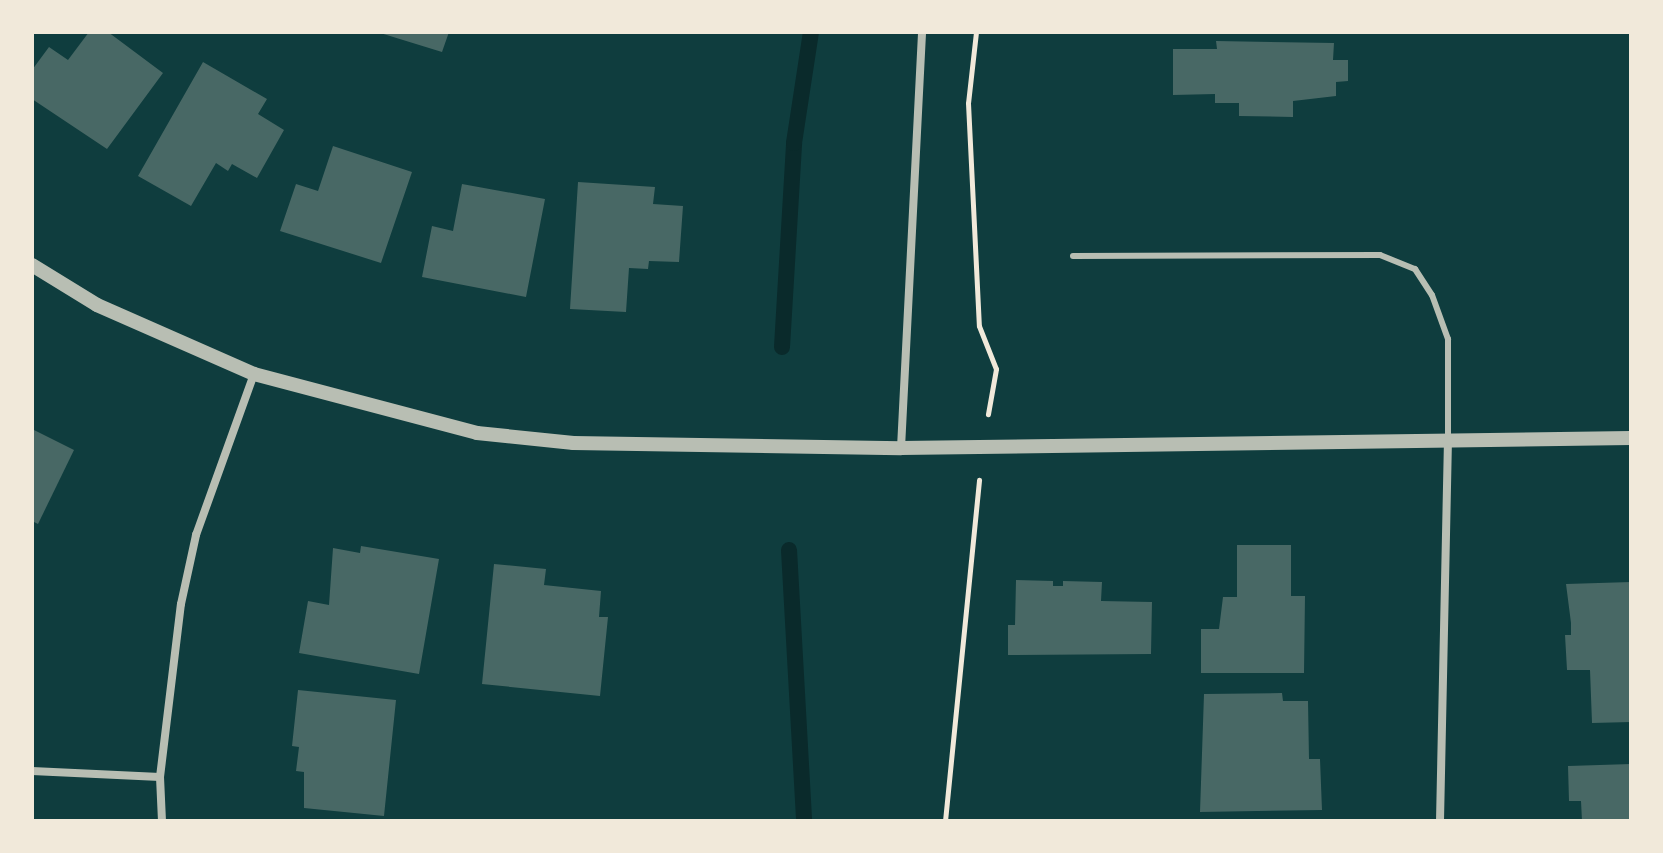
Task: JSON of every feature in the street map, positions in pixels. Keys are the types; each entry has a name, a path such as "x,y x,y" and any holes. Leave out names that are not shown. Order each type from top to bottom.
{"street":[{"path":"901,448 922,32"},
{"path":"32,265 97,305 254,374 477,433 573,443 901,448 1631,438"},
{"path":"162,821 160,777 175,648 196,535 254,374"},
{"path":"1440,821 1448,442"},
{"path":"32,771 160,777"}],"lane":[{"path":"1073,256 1380,255 1415,269 1432,295 1448,339 1448,442"}],"building":[{"path":"89,32 108,32 163,73 107,149 32,99 32,70 49,47 68,60"},
{"path":"377,32 449,32 442,52"},
{"path":"1216,41 1334,43 1333,60 1348,60 1348,81 1336,82 1336,96 1293,101 1293,117 1239,116 1239,103 1215,103 1215,94 1173,95 1173,49 1217,49"},
{"path":"203,62 267,99 258,114 284,130 257,178 232,164 228,171 216,163 191,206 138,176"},
{"path":"333,146 412,172 381,263 280,231 296,184 318,191"},
{"path":"578,182 655,187 653,204 683,206 679,262 649,261 648,269 629,268 626,312 570,309"},
{"path":"462,184 545,199 526,297 422,277 432,226 453,231"},
{"path":"32,429 74,450 38,524 32,521"},
{"path":"1237,545 1291,545 1291,596 1305,596 1304,673 1201,673 1201,629 1219,629 1223,597 1237,597"},
{"path":"361,546 439,559 419,674 299,653 308,601 329,605 333,548 360,553"},
{"path":"494,564 546,569 544,585 601,591 599,617 608,617 600,696 482,684"},
{"path":"1016,580 1053,581 1053,586 1063,586 1063,581 1102,582 1101,601 1152,602 1151,654 1008,655 1008,625 1015,625"},
{"path":"1631,582 1631,722 1592,723 1590,670 1567,670 1565,635 1571,635 1571,623 1566,584"},
{"path":"298,690 396,700 384,816 304,808 304,772 296,771 299,747 292,746"},
{"path":"1282,693 1283,701 1308,701 1309,759 1320,759 1322,810 1200,812 1204,694"},
{"path":"1631,764 1631,821 1582,821 1581,801 1569,801 1568,766"}],"waterway":[{"path":"782,347 794,143 811,32"},
{"path":"789,550 804,821"}]}
